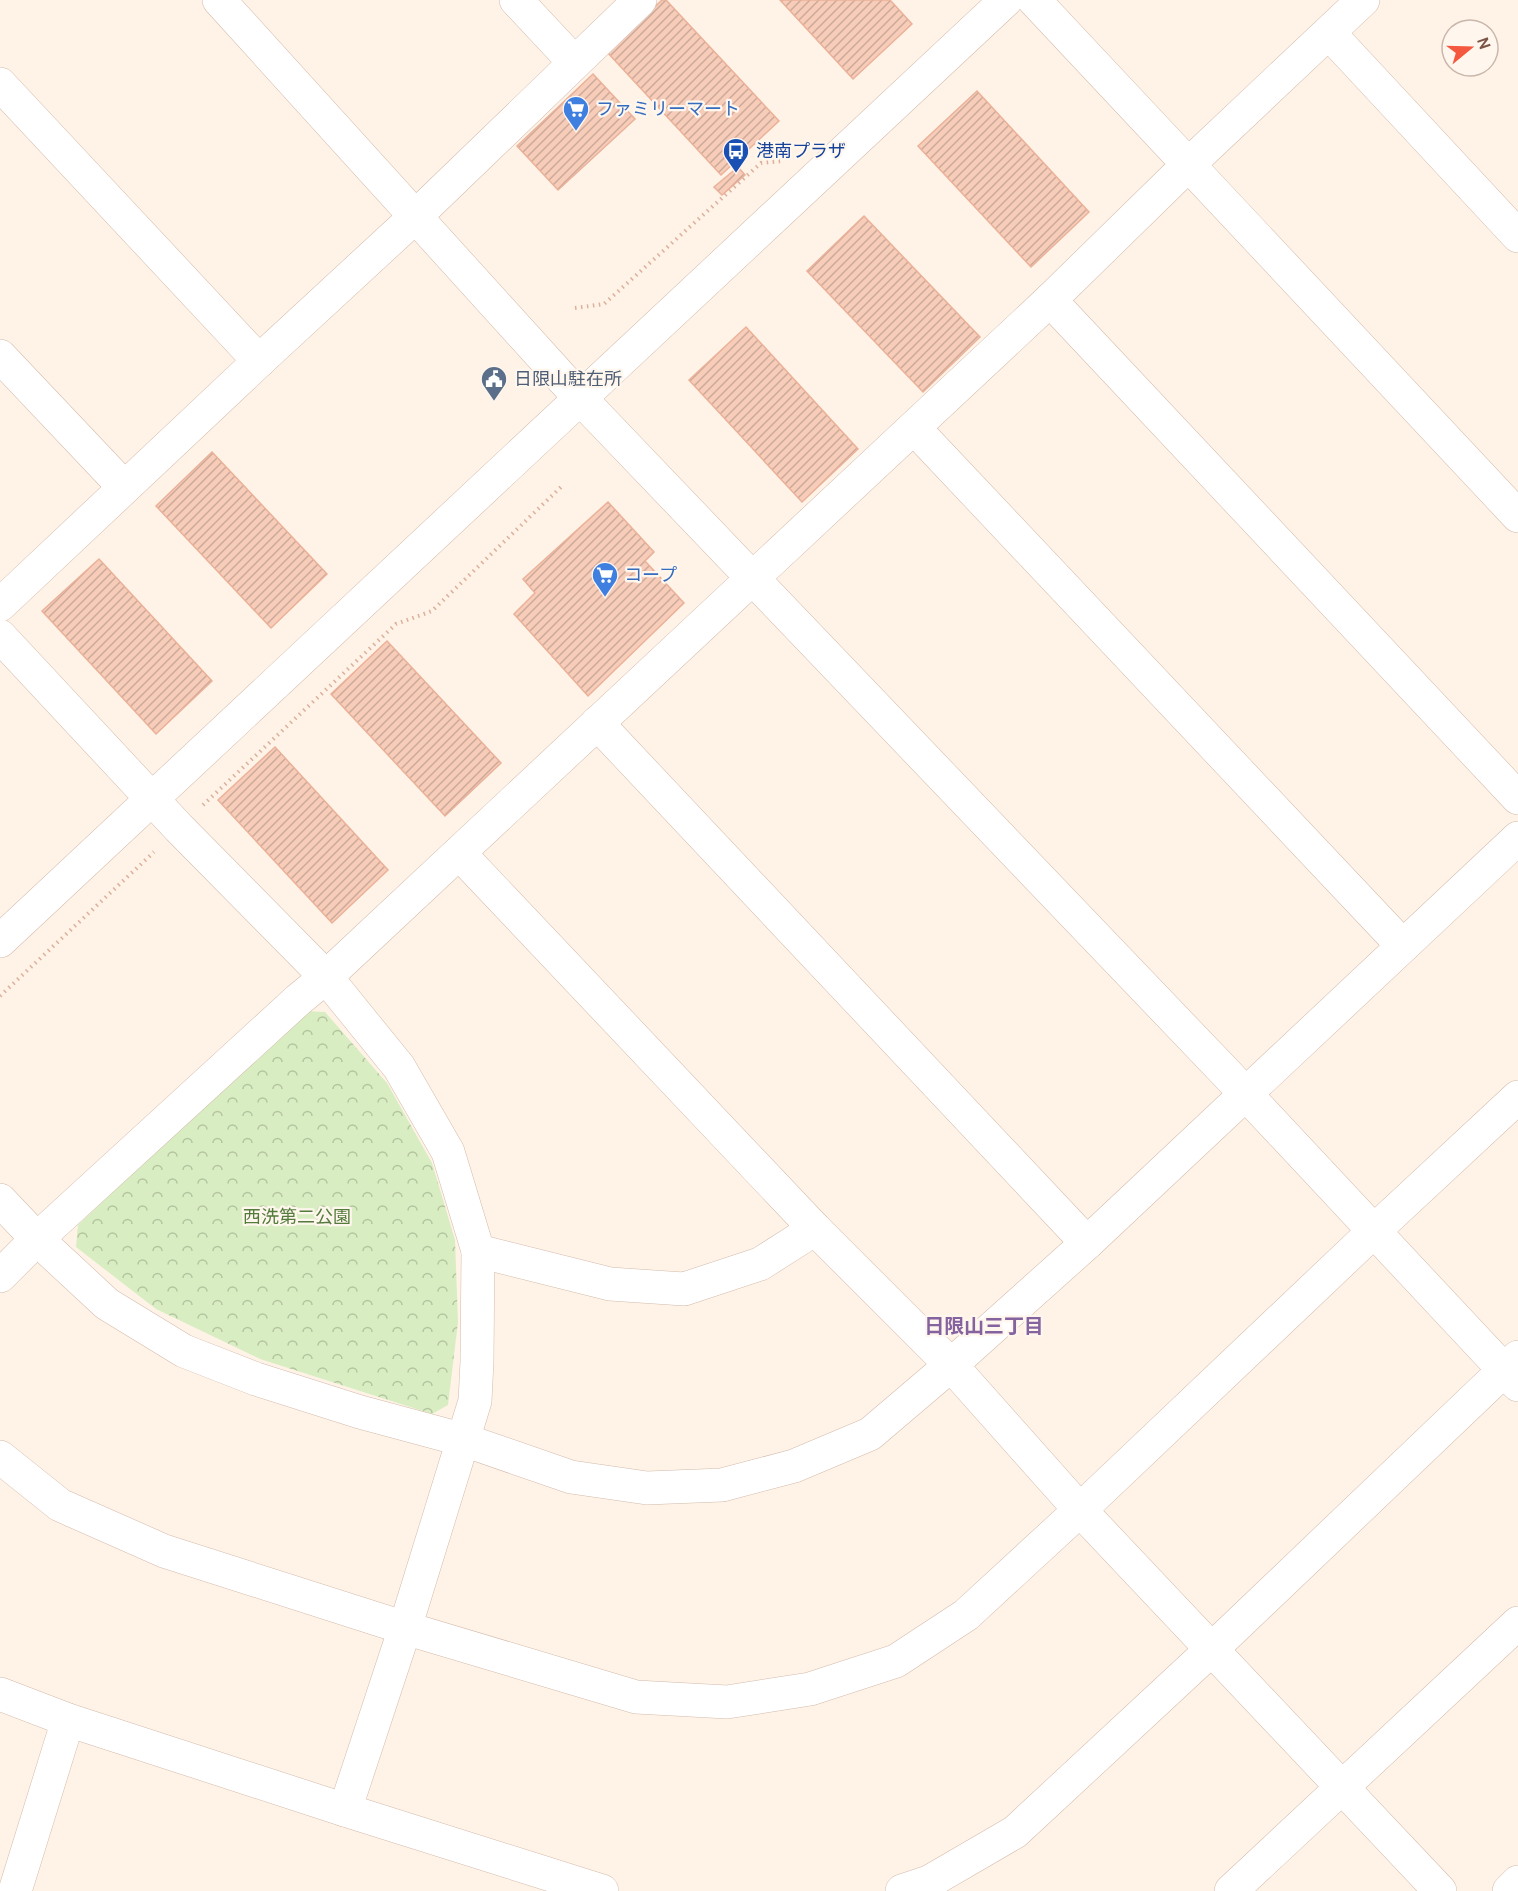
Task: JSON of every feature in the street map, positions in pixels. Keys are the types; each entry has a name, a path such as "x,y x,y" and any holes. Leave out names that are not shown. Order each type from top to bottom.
{"street":[{"path":"219,0 580,398 1374,1231 1513,1370 1015,1832 929,1882 902,1891"},
{"path":"516,0 574,62"},
{"path":"0,605 416,216 640,0"},
{"path":"0,941 1006,0"},
{"path":"1034,0 1518,516"},
{"path":"0,1276 37,1239 326,977 914,428 1363,0"},
{"path":"1329,33 1518,237"},
{"path":"0,84 259,361"},
{"path":"1050,300 1518,798"},
{"path":"0,356 124,487"},
{"path":"914,428 1403,946"},
{"path":"0,636 179,828 326,977 399,1067 448,1152 478,1251 476,1401 345,1810"},
{"path":"597,723 1087,1243"},
{"path":"0,1200 37,1239 107,1304 184,1351 287,1389 360,1412 464,1440 571,1477 647,1488 722,1485 794,1466 870,1434 1087,1243 1518,838"},
{"path":"459,853 815,1229 951,1365 1080,1510 1440,1891"},
{"path":"0,1457 60,1505 164,1551 405,1628 636,1697 727,1702 810,1689 896,1661 966,1615 1518,1097"},
{"path":"478,1251 610,1284 684,1289 760,1264 815,1229"},
{"path":"1231,1891 1518,1623"},
{"path":"0,1694 68,1720 602,1891"},
{"path":"15,1891 68,1720"},
{"path":"1509,1891 1518,1882"}],"path":[{"path":"575,308 604,304 761,163 782,161"},
{"path":"0,996 396,624 432,612 563,485"}],"green space":[{"name":"西洗第二公園","path":"304,1011 325,1012 387,1083 432,1163 455,1240 458,1322 448,1405 432,1414 260,1359 156,1309 76,1247 78,1225"}],"building":[{"path":"662,0 666,0 779,121 721,175 607,52"},
{"path":"780,0 890,0 912,24 853,79"},
{"name":"ファミリーマート","path":"593,74 635,119 558,190 517,146"},
{"path":"977,91 1089,212 1031,267 918,146"},
{"path":"738,167 745,175 722,195 714,187"},
{"path":"864,216 980,337 923,392 807,271"},
{"path":"746,327 858,449 802,502 689,380"},
{"path":"212,452 327,574 271,628 156,506"},
{"name":"コープ","path":"608,502 654,552 645,561 684,603 588,696 514,614 535,593 523,579"},
{"path":"99,559 212,681 156,734 42,611"},
{"path":"387,641 501,763 445,816 331,694"},
{"path":"275,747 388,870 332,923 218,800"}],"place":[{"name":"ファミリーマート","path":"576,132"},
{"name":"港南プラザ","path":"736,174"},
{"name":"日限山駐在所","path":"494,402"},
{"name":"コープ","path":"605,598"}],"district":[{"name":"日限山三丁目","path":"984,1326"}]}
